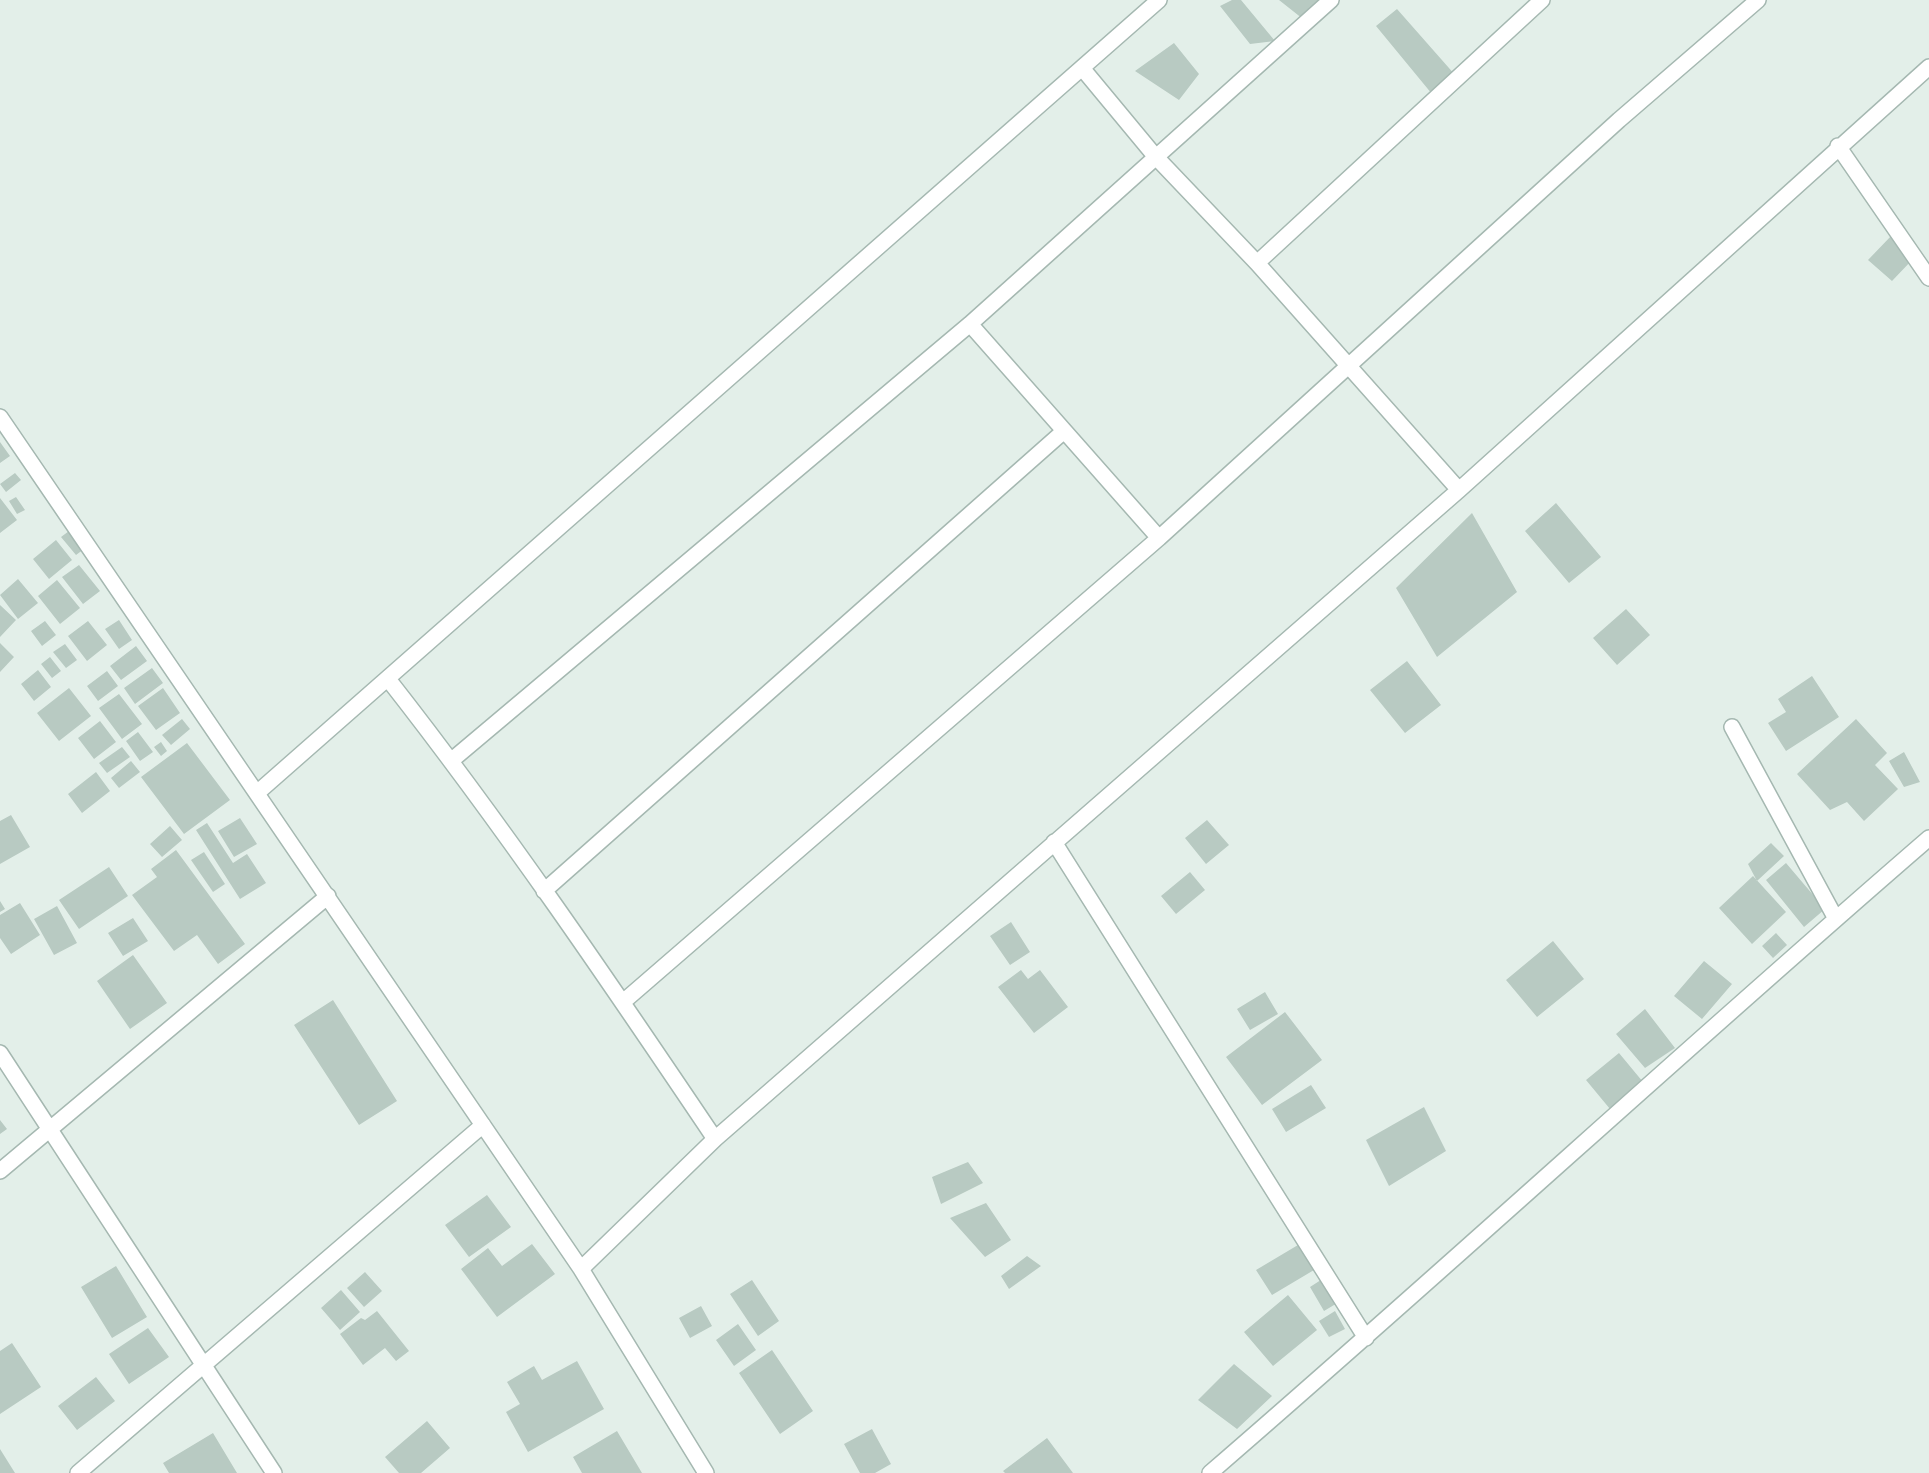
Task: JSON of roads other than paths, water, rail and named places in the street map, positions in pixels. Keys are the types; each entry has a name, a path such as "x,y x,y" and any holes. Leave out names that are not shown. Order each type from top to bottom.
{"street":[{"path":"257,794 1159,0"},
{"path":"452,760 970,324 1331,0"},
{"path":"1257,263 1542,0"},
{"path":"623,1002 1159,538 1619,120 1758,0"},
{"path":"581,1269 715,1139 1459,490 1838,146 1929,66"},
{"path":"1082,68 1155,156 1257,263 1459,490"},
{"path":"1838,146 1929,278"},
{"path":"970,324 1159,538"},
{"path":"0,417 581,1269 706,1473"},
{"path":"544,891 1064,431"},
{"path":"388,679 452,760 623,1002 715,1139"},
{"path":"1732,727 1836,919"},
{"path":"1210,1473 1366,1338 1929,838"},
{"path":"1054,842 1366,1338"},
{"path":"0,1171 328,896"},
{"path":"0,1053 51,1129 202,1367 274,1473"},
{"path":"78,1473 483,1124"}]}
